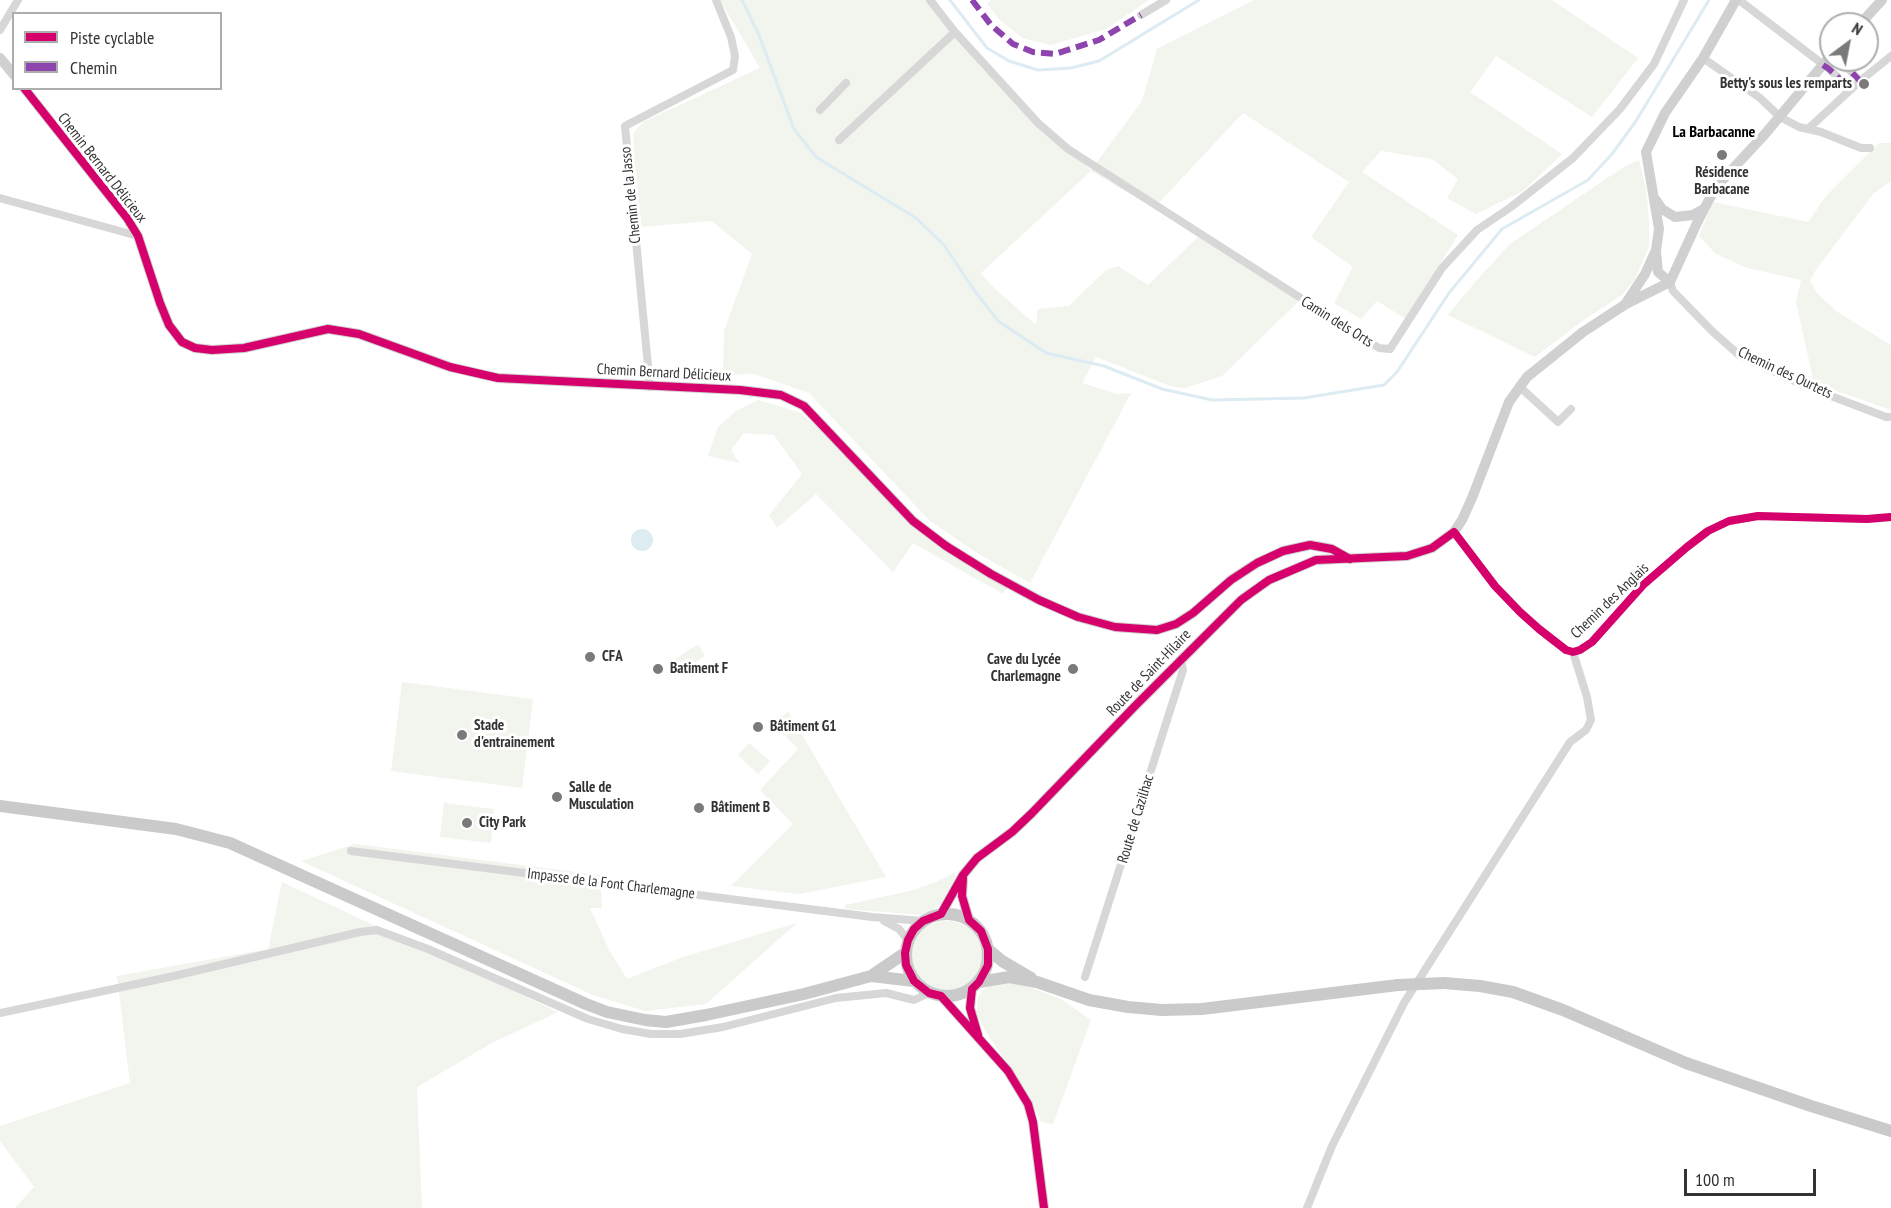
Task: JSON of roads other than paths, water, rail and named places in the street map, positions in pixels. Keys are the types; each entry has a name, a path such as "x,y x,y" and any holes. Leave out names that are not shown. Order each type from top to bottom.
{"main road":[{"path":"0,806 176,829 230,843 586,1004 645,1020 666,1022 706,1015 870,976 905,953"},
{"path":"914,981 906,965 905,953 914,929 923,921 941,914 955,914 969,920 981,931 987,941 987,965 975,985"},
{"path":"988,949 1002,961 1037,982"},
{"path":"870,976 914,981 935,995 958,995 975,985 1001,977 1037,982 1089,1000 1162,1010 1202,1009 1398,985 1444,983 1480,986 1513,992 1563,1010 1686,1063 1891,1131"}],"street":[{"path":"0,30 18,0"},
{"name":"Chemin de la Jasso","path":"650,387 625,126 733,70 735,56 731,37 716,0"},
{"name":"Camin dels Orts","path":"930,0 955,32 1038,123 1068,149 1379,348 1390,349 1442,268 1477,230 1511,207 1573,158 1620,109 1654,64 1684,0"},
{"path":"1141,15 1166,0"},
{"path":"1670,282 1658,272 1656,250 1659,229 1656,199 1646,152 1665,113 1703,58 1737,0 1819,62"},
{"path":"1871,12 1882,0"},
{"path":"839,140 955,32"},
{"path":"1808,129 1891,56"},
{"path":"0,58 12,73"},
{"path":"1703,58 1760,98 1780,117 1861,148 1870,148"},
{"path":"1670,282 1715,188 1780,117 1819,70"},
{"path":"1832,72 1843,82 1839,87"},
{"path":"1851,72 1860,81"},
{"path":"820,110 846,83"},
{"name":"Chemin Bernard Délicieux","path":"26,90 127,218 138,236 169,325 182,342 195,348 212,350 244,348 328,329 359,334 450,367 498,378 770,392 792,399 804,406 913,521 946,546 1038,600 1078,616 1115,627 1157,630 1176,624 1193,613 1231,580 1257,563 1283,551 1310,544 1332,549 1350,559"},
{"path":"0,198 138,236"},
{"path":"1656,199 1662,209 1675,217 1693,214 1704,209"},
{"path":"1626,304 1645,274 1656,250"},
{"path":"1637,288 1656,279 1670,282"},
{"name":"Route de Saint-Hilaire","path":"941,914 963,875 977,858 1012,832 1032,813 1241,600 1269,580 1316,560 1407,556 1432,548 1454,532 1472,498 1509,402 1519,386 1549,357 1626,304 1670,282"},
{"name":"Chemin des Ourtets","path":"1670,282 1673,291 1739,355 1810,388 1891,417"},
{"path":"1519,386 1558,422 1571,409"},
{"name":"Chemin des Anglais","path":"1454,532 1495,586 1520,612 1539,630 1566,650 1573,652 1592,642 1643,585 1687,547 1708,531 1729,521 1758,516 1867,519 1891,517"},
{"path":"1307,1208 1332,1146 1404,1003 1570,742 1586,730 1591,720 1587,697 1573,652"},
{"name":"Route de Cazilhac","path":"1084,977 1183,670 1181,660"},
{"name":"Impasse de la Font Charlemagne","path":"351,851 872,917"},
{"path":"963,875 962,896 969,920"},
{"path":"872,917 923,921"},
{"path":"872,917 892,924 908,940"},
{"path":"0,1013 377,930 428,949 588,1019 621,1029 651,1034 680,1034 723,1027 836,998 886,993 914,1000 935,995 979,1038 1008,1071 1028,1104 1033,1122 1044,1208"},
{"path":"975,985 970,1008 979,1038"}],"waterway":[{"path":"742,0 759,35 794,129 816,157 916,218 944,245 998,321 1046,353 1104,366 1162,389 1212,400 1304,398 1384,385 1397,372 1449,293 1502,229 1588,180 1612,154 1636,121 1709,0"},
{"path":"950,0 987,48 1009,61 1038,70 1071,68 1099,61 1199,0"}],"place":[{"name":"Betty's sous les remparts","path":"1864,84"},
{"name":"Résidence Barbacane","path":"1722,155"},
{"name":"CFA","path":"590,657"},
{"name":"Batiment F","path":"658,669"},
{"name":"Cave du Lycée Charlemagne","path":"1073,669"},
{"name":"Bâtiment G1","path":"758,727"},
{"name":"Stade d'entrainement","path":"462,735"},
{"name":"Salle de Musculation","path":"557,797"},
{"name":"Bâtiment B","path":"699,808"},
{"name":"City Park","path":"467,823"}],"district":[{"name":"La Barbacanne","path":"1714,132"}]}
